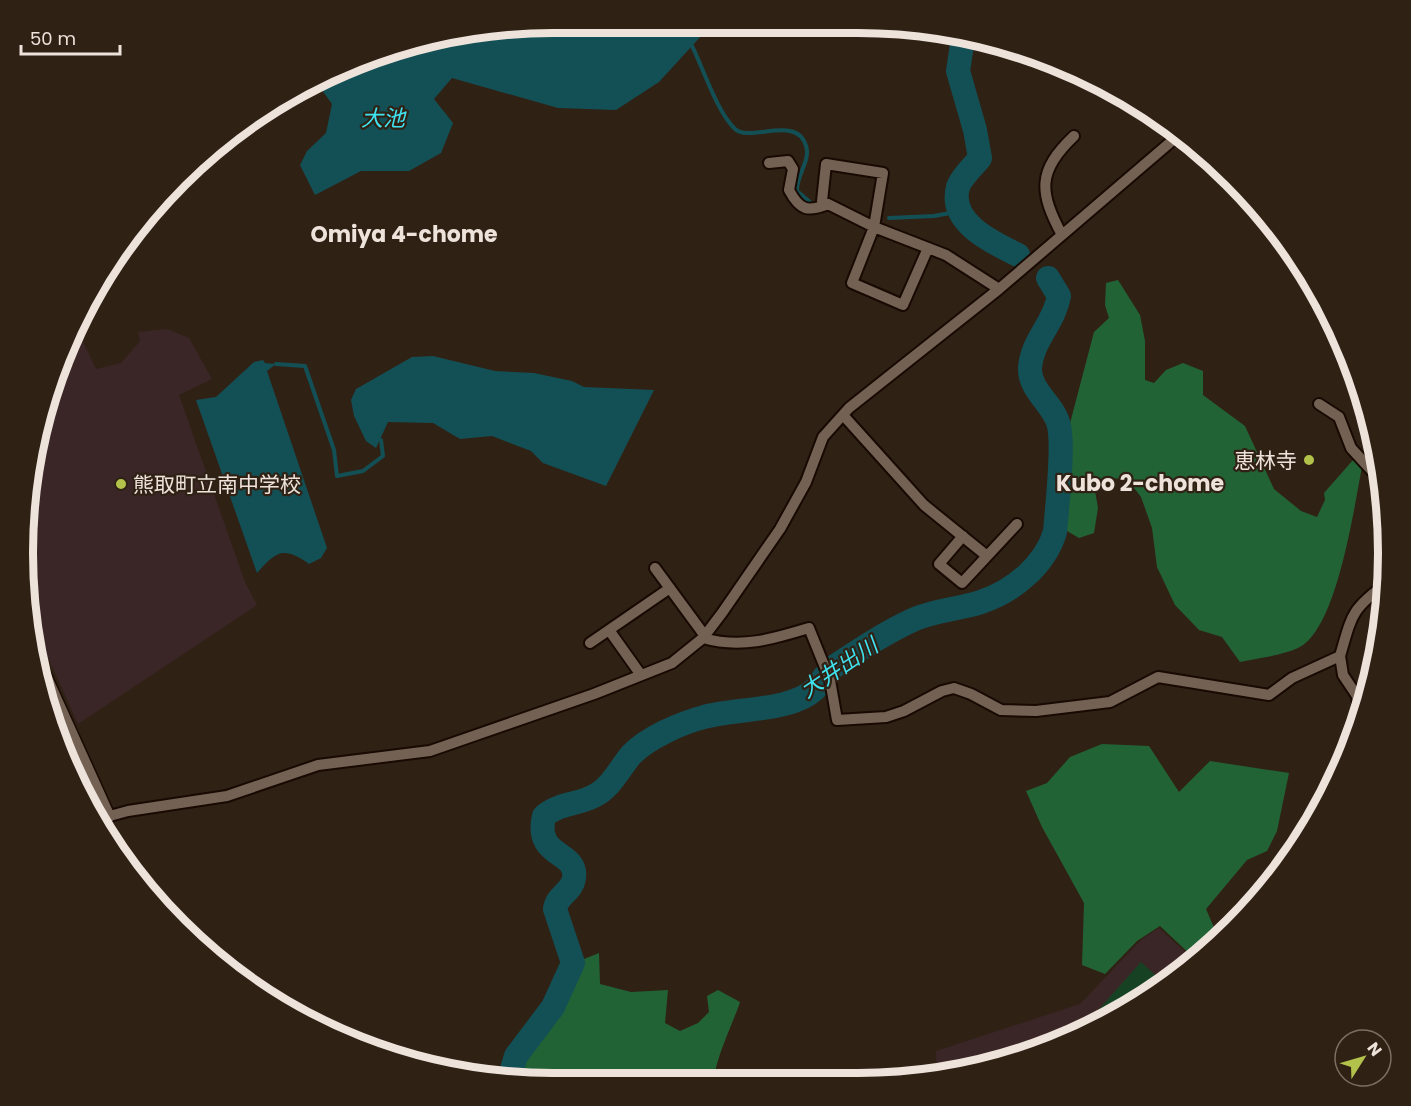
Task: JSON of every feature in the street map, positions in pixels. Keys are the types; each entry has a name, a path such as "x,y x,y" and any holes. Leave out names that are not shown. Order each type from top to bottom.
{"street":[{"path":"1062,236 1047,207 1044,187 1056,153 1074,136"},
{"path":"106,817 227,796 318,765 429,751 672,663 704,637 780,529 806,482 824,437 843,415 1062,236 1174,139"},
{"path":"769,163 788,161 793,169 789,190 794,199 804,208 812,211 828,204"},
{"path":"928,248 903,305 852,283 874,227 883,173 826,164 822,201 874,227 928,248 946,255 999,288"},
{"path":"1318,404 1339,417 1351,448 1371,470"},
{"path":"843,415 924,505 987,556"},
{"path":"963,536 939,564 962,583 1017,524"},
{"path":"655,568 704,637 740,644 766,641 809,628 830,680 837,720 886,717 904,711 942,691 954,688 1001,710 1036,711 1110,702 1158,677 1269,695 1292,678 1340,656"},
{"path":"590,643 670,588"},
{"path":"1357,696 1343,675 1340,656 1350,619 1357,607 1377,591"},
{"path":"609,630 641,675"},
{"path":"62,722 84,776"}],"shaded area":[{"name":"熊取町立南中学校","path":"167,329 189,338 212,379 179,395 245,582 257,605 78,724 41,641 37,621 33,553 34,519 43,452 61,386 81,337 96,369 121,363 140,341 138,332"},
{"path":"1159,928 1188,955 1118,1003 1057,1033 993,1055 937,1067 936,1051 1080,1004 1142,939"}],"green space":[{"path":"1118,280 1140,315 1145,341 1145,380 1154,383 1166,370 1183,363 1203,371 1203,395 1245,426 1274,489 1301,511 1317,517 1325,500 1324,493 1353,460 1362,467 1349,537 1333,594 1312,637 1298,648 1240,662 1222,637 1199,630 1175,605 1157,567 1152,528 1141,497 1128,480 1105,477 1094,485 1098,508 1094,533 1079,538 1067,531 1064,502 1069,427 1094,332 1109,318 1105,305 1106,283"},
{"path":"1102,744 1149,746 1179,792 1210,761 1289,773 1277,831 1267,851 1247,860 1206,909 1215,931 1189,954 1160,926 1137,941 1105,974 1082,965 1084,903 1042,827 1026,791 1047,783 1070,757"},
{"path":"599,953 600,984 631,992 668,990 665,1023 680,1031 698,1023 709,1012 707,996 718,990 740,1002 715,1073 517,1072 521,1058 561,1008 584,959"},
{"path":"1141,962 1158,978 1118,1003 1092,1017"}],"water":[{"name":"大池","path":"704,33 659,82 616,110 558,108 452,78 434,99 453,123 441,153 409,171 361,171 315,195 300,165 307,151 326,133 332,104 321,88 386,61 452,43 519,34"},
{"path":"433,356 495,371 534,373 572,381 584,387 654,390 606,486 543,463 531,451 492,436 460,439 433,423 388,422 376,448 366,441 354,416 351,400 356,389 412,357"},
{"path":"263,360 265,363 276,364 267,371 327,548 321,558 309,564 287,553 275,556 257,573 196,400 216,397 254,362"}],"waterway":[{"name":"大井出川","path":"962,44 958,71 975,130 980,158 960,183 957,200 960,211 975,230 1018,255"},
{"path":"692,46 722,112 735,129 751,133 784,130 801,137 806,146 807,157 797,191 811,203"},
{"path":"889,218 934,216 961,211"},
{"name":"大井出川","path":"511,1071 516,1056 553,1007 573,963 555,909 556,904 573,883 573,869 570,863 545,840 544,816 556,809 600,793 631,755 665,732 704,717 778,706 805,696 815,689 832,668 883,635 923,616 993,597 1027,575 1044,555 1055,532 1061,448 1057,418 1034,384 1030,368 1035,349 1053,315 1059,296 1048,278"},
{"path":"276,364 305,366 334,450 337,476 363,471 383,456 381,440"}],"place":[{"name":"恵林寺","path":"1309,460"},
{"name":"熊取町立南中学校","path":"121,484"}],"district":[{"name":"Omiya 4-chome","path":"404,234"},
{"name":"Kubo 2-chome","path":"1140,483"}]}
